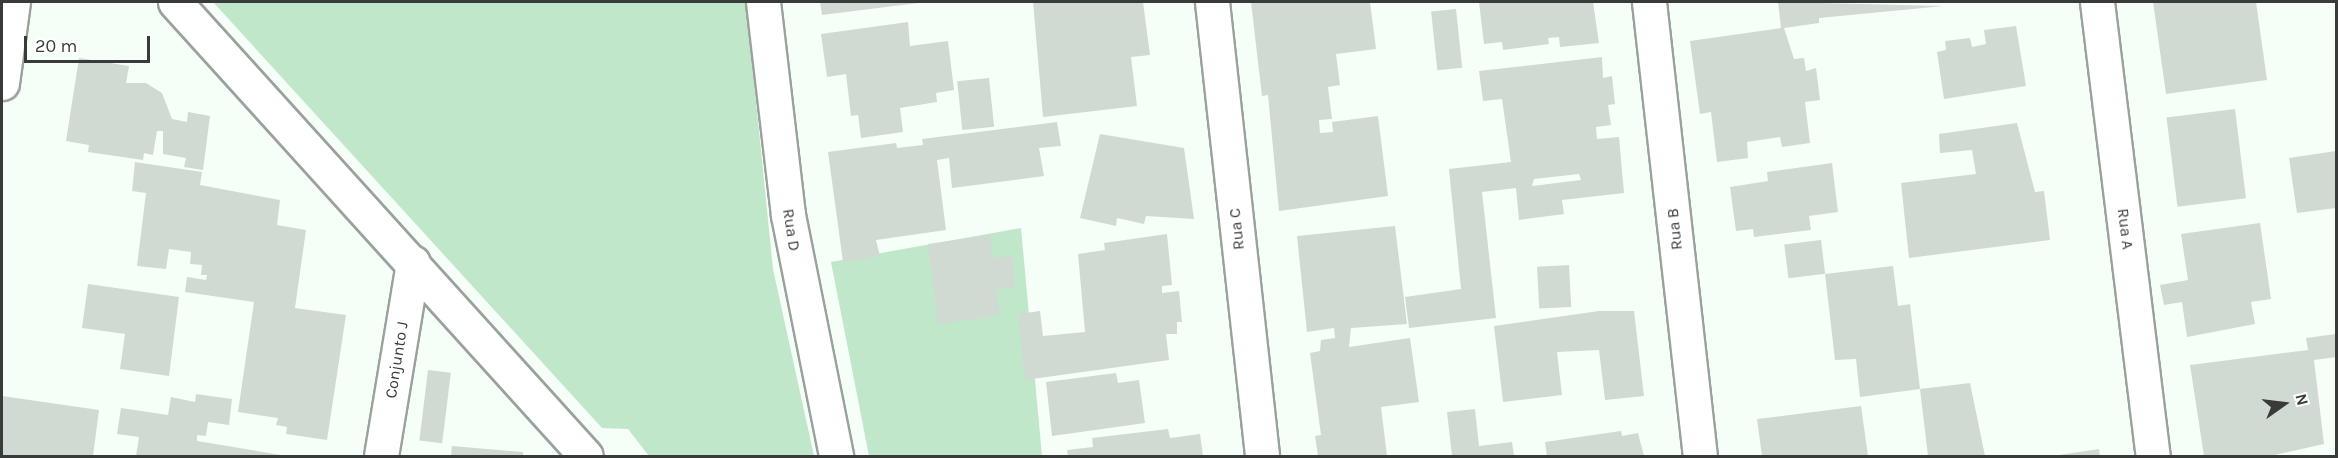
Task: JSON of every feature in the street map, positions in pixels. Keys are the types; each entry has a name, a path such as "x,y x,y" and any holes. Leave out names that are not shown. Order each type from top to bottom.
{"street":[{"path":"2,83 13,2"},
{"path":"175,2 585,456"},
{"name":"Rua D","path":"763,2 788,215 836,456"},
{"name":"Rua C","path":"1212,2 1262,456"},
{"name":"Rua B","path":"1649,2 1700,456"},
{"name":"Rua A","path":"2097,2 2153,456"},
{"name":"Conjunto J","path":"381,456 413,263"}],"green space":[{"path":"213,2 746,2 773,269 814,456 649,456 628,429 602,428"},
{"path":"1021,228 1042,456 869,456 831,262"}],"building":[{"path":"820,2 918,2 918,3 822,15"},
{"path":"1033,2 1143,2 1150,55 1131,57 1137,106 1043,117"},
{"path":"1251,2 1370,2 1376,49 1336,54 1340,85 1328,87 1332,119 1319,120 1320,133 1333,132 1332,122 1378,116 1388,196 1279,211 1268,95 1262,96"},
{"path":"1479,2 1593,2 1599,43 1560,47 1559,37 1548,38 1549,44 1503,50 1502,42 1484,44"},
{"path":"1778,2 1944,6 1819,18 1819,23 1784,28 1794,59 1804,58 1806,71 1816,68 1820,100 1805,102 1810,143 1782,147 1780,137 1747,142 1748,158 1717,162 1711,112 1700,114 1690,41 1781,28"},
{"path":"2153,2 2256,2 2267,80 2166,94"},
{"path":"1456,9 1462,68 1437,70 1431,12"},
{"path":"908,22 910,46 948,41 954,90 936,93 937,102 900,108 903,132 861,138 858,115 851,116 846,74 827,77 821,34"},
{"path":"2016,26 2026,86 1944,99 1937,52 1946,50 1945,41 1970,38 1972,47 1986,44 1984,30"},
{"path":"1602,57 1603,78 1612,76 1615,104 1608,105 1611,125 1596,127 1597,139 1619,137 1624,193 1562,200 1564,214 1519,220 1516,188 1482,192 1496,318 1409,328 1405,297 1461,289 1449,169 1511,162 1502,99 1483,101 1479,71","holes":["1579,174 1581,180 1532,186 1534,179"]},
{"path":"79,58 129,66 126,83 146,83 162,93 172,119 187,122 188,112 210,116 203,170 184,167 186,158 163,154 163,131 157,131 153,155 144,153 143,160 88,152 89,145 66,141"},
{"path":"989,78 994,127 962,130 957,81"},
{"path":"2235,109 2246,198 2177,207 2167,117"},
{"path":"1057,122 1061,146 1039,148 1044,176 952,188 949,158 937,160 946,230 876,240 880,256 843,262 828,152 896,143 897,148 923,145 922,139"},
{"path":"2017,123 2035,192 2044,191 2050,240 1909,258 1901,183 1976,174 1972,150 1940,153 1939,134"},
{"path":"1100,134 1184,148 1194,219 1146,216 1144,224 1117,218 1116,226 1080,218"},
{"path":"2336,151 2336,208 2297,213 2289,158"},
{"path":"135,162 202,172 200,185 280,200 277,225 306,230 295,308 346,315 327,440 286,434 287,427 276,425 278,418 238,412 254,302 185,292 187,277 206,280 207,275 201,275 202,265 190,264 191,252 169,249 166,269 137,266 146,193 132,191"},
{"path":"1832,163 1838,212 1809,216 1811,230 1754,237 1753,229 1736,231 1730,187 1768,181 1767,172"},
{"path":"2260,223 2271,299 2251,302 2255,324 2187,337 2182,302 2164,305 2160,285 2188,280 2181,234"},
{"path":"1395,226 1407,324 1351,328 1349,347 1410,338 1419,402 1381,407 1387,456 1318,456 1315,436 1321,435 1310,353 1320,351 1321,340 1335,338 1334,328 1307,332 1297,236"},
{"path":"1167,234 1172,285 1162,286 1162,293 1179,291 1182,322 1177,322 1177,334 1166,334 1169,360 1025,380 1018,314 1040,311 1043,336 1085,332 1078,254 1105,250 1104,243"},
{"path":"990,235 993,258 1012,256 1015,287 996,290 1000,315 938,324 928,244"},
{"path":"1821,240 1825,274 1788,278 1784,245"},
{"path":"1569,265 1571,307 1539,309 1537,267"},
{"path":"1893,266 1898,306 1910,304 1920,389 1860,397 1856,359 1835,360 1825,274"},
{"path":"88,284 179,297 169,376 120,369 125,334 82,328"},
{"path":"1599,311 1634,311 1644,396 1605,400 1599,350 1557,352 1562,395 1503,402 1494,326"},
{"path":"2336,334 2336,357 2314,360 2324,444 2270,456 2204,456 2190,365 2308,350 2306,338"},
{"path":"428,370 451,373 442,443 419,440"},
{"path":"1116,373 1118,383 1139,380 1145,423 1052,436 1046,382"},
{"path":"1970,383 1985,456 1928,456 1920,389"},
{"path":"196,394 232,399 229,425 208,422 206,436 197,435 197,441 287,456 136,456 139,437 117,434 121,408 168,415 171,397 195,402"},
{"path":"2,396 99,410 93,456 2,456"},
{"path":"1861,406 1868,456 1762,456 1757,419"},
{"path":"1475,409 1479,446 1512,442 1514,456 1452,456 1447,412"},
{"path":"1168,429 1170,438 1200,434 1203,456 1068,456 1067,450 1093,447 1092,438"},
{"path":"1621,431 1622,436 1638,433 1644,456 1547,456 1545,442"},
{"path":"452,446 523,452 523,456 451,456"},
{"path":"2099,449 2100,456 2059,456 2059,455"}]}
